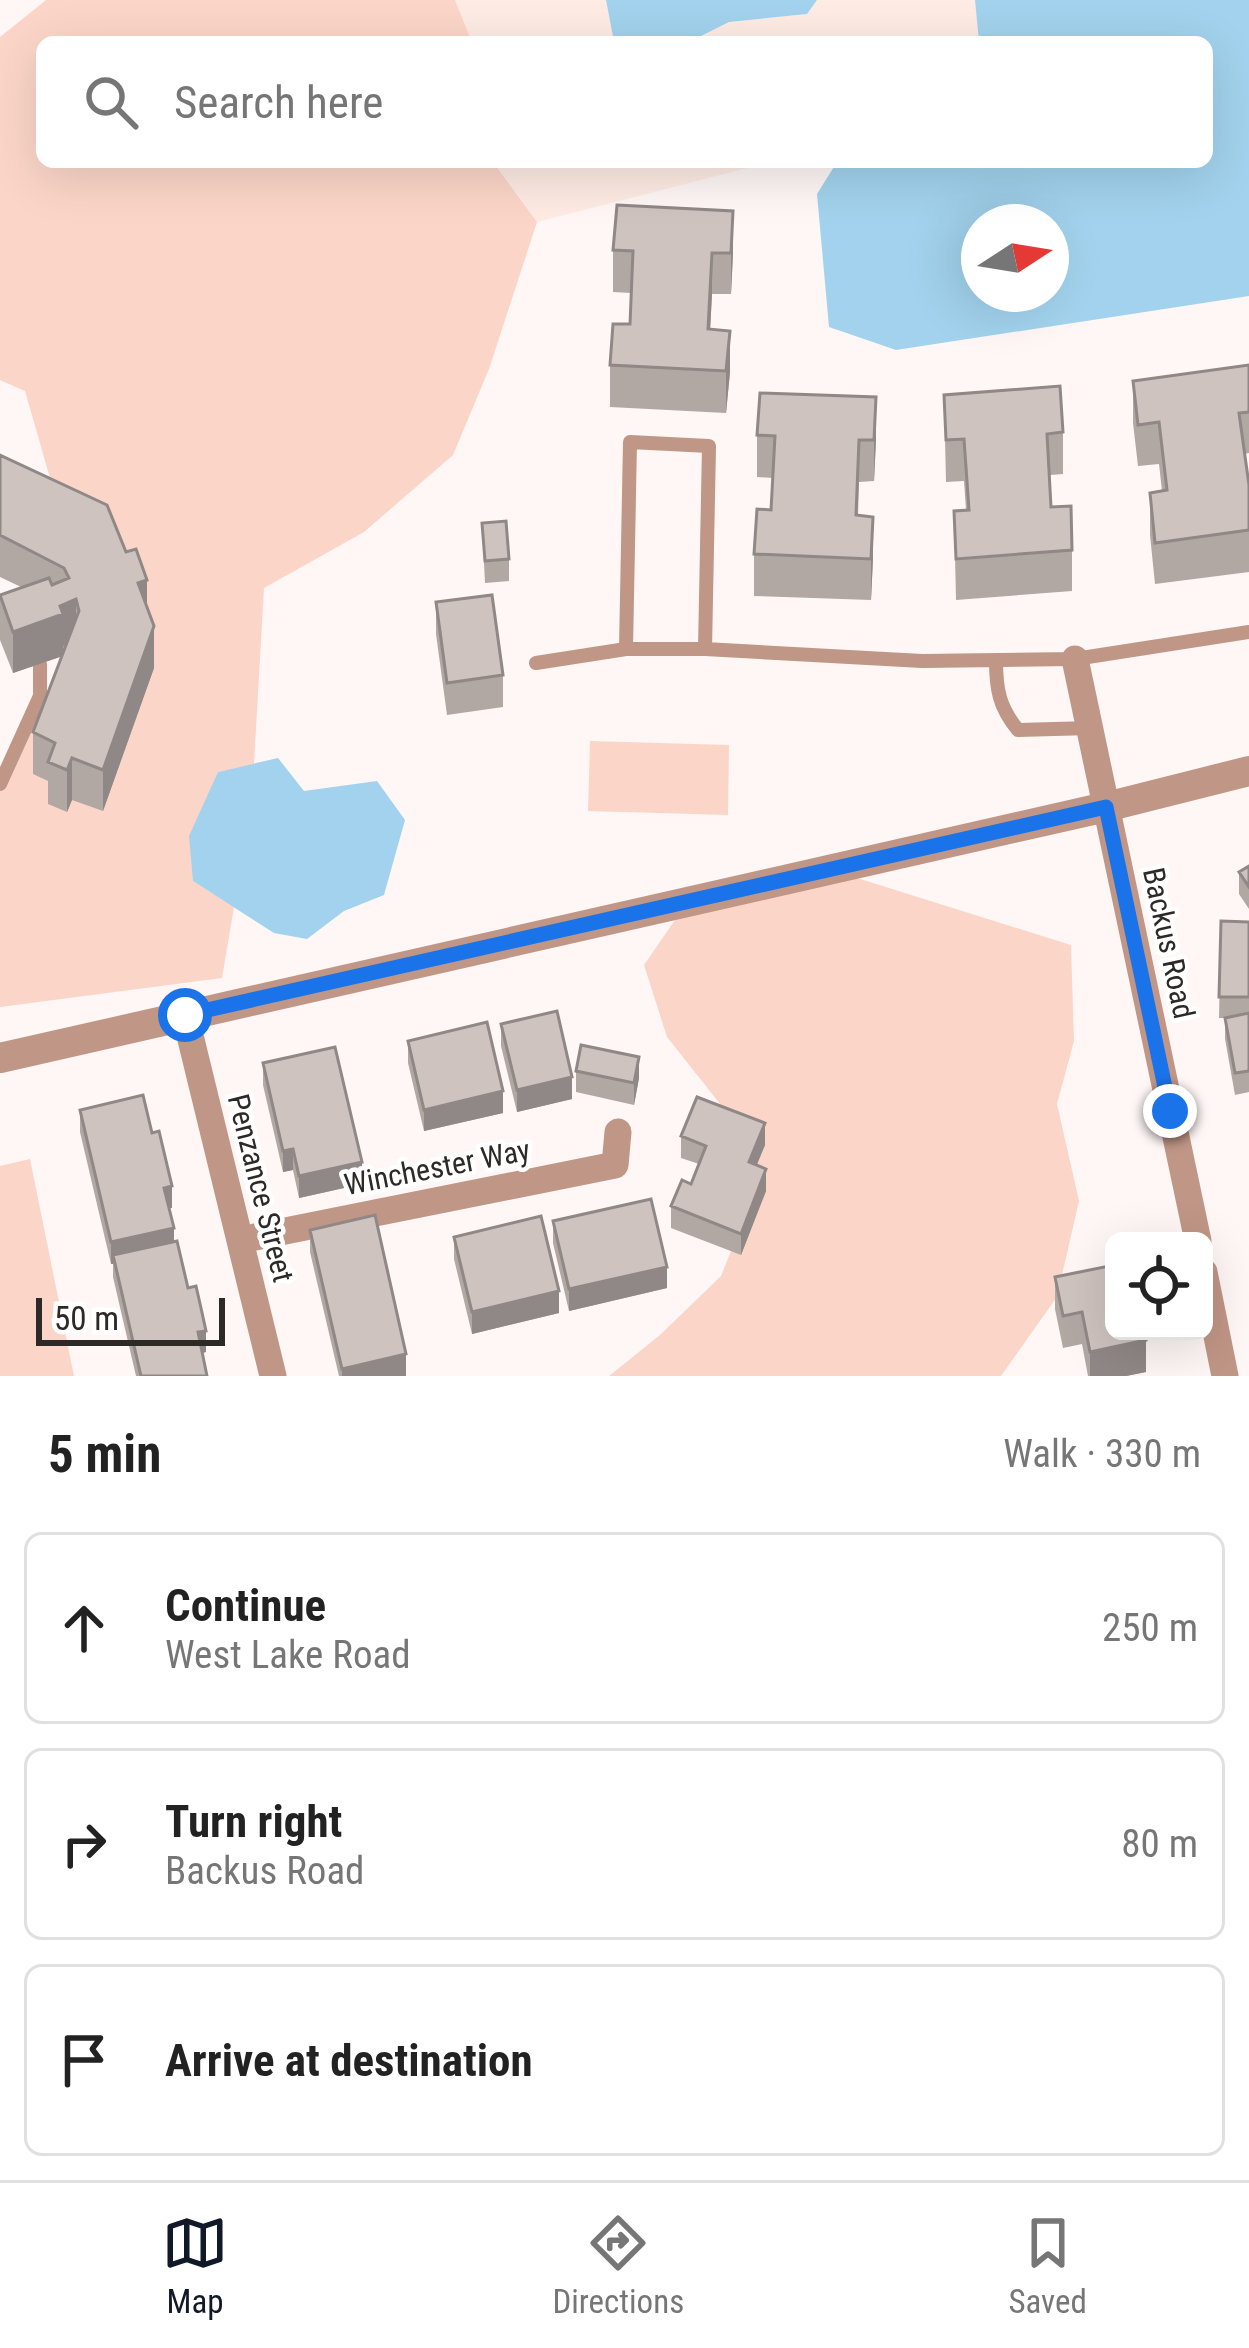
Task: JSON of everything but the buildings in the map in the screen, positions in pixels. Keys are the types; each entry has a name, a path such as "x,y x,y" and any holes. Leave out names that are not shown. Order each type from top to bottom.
{"street":[{"name":"Backus Road","path":"1075,658 1196,1232"},
{"path":"0,1058 1249,771"},
{"name":"Penzance Street","path":"185,1015 273,1376"},
{"name":"Winchester Way","path":"240,1240 615,1165 618,1132"},
{"path":"1213,1317 1225,1376"}],"lane":[{"path":"626,649 630,442 709,446 705,649"},
{"path":"536,663 626,649 922,661 1075,658 1249,632"},
{"path":"997,660 996,687 1002,710 1018,730 1091,728"},
{"path":"0,784 40,696 40,664"}],"shaded area":[{"path":"46,0 455,0 470,36 36,36 36,168 497,168 537,222 489,369 453,455 364,532 264,588 254,764 218,772 193,881 234,907 222,978 0,1007 0,785 28,732 111,629 56,499 25,391 0,380 0,37"},
{"path":"455,0 606,0 613,36 470,36"},
{"path":"817,0 975,0 978,36 701,36 729,22 807,14"},
{"path":"497,168 748,168 537,222"},
{"path":"590,741 729,745 728,815 588,811"},
{"path":"854,877 1071,945 1074,1041 1057,1104 1079,1201 1057,1297 1001,1376 609,1376 721,1276 749,1206 728,1114 667,1037 644,965 677,917"},
{"path":"30,1159 74,1376 0,1376 0,1166"}],"water":[{"path":"606,0 817,0 807,14 729,22 701,36 613,36"},
{"path":"975,0 1249,0 1249,296 896,350 829,327 817,194 833,168 1213,168 1213,36 978,36"},
{"path":"278,758 304,791 377,781 405,820 384,895 344,911 307,939 274,933 193,881 189,836 218,772"}],"route":[{"path":"185,1015 1106,807 1170,1111"}]}
